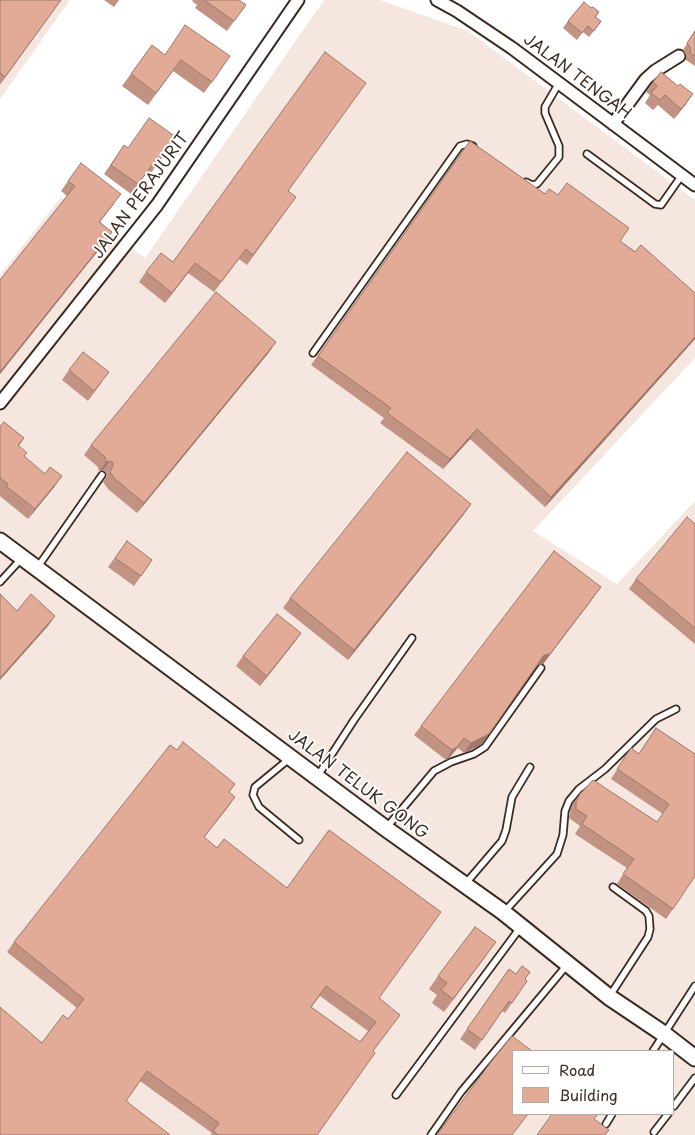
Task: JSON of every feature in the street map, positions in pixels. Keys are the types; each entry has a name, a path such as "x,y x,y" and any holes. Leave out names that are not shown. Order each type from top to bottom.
{"street":[{"name":"JALAN PERAJURIT","path":"0,403 157,205 298,0"},
{"name":"JALAN TENGAH","path":"437,0 457,11 512,48 695,185"},
{"path":"613,124 646,79 679,56"},
{"name":"JALAN TELUK GONG","path":"0,541 385,828 503,912 609,997 664,1034 695,1058"}],"lane":[{"path":"519,177 532,186 538,184 559,157 559,146 545,113 545,107 559,83"},
{"path":"313,353 460,146 471,144 479,150"},
{"path":"587,154 655,204 661,205 682,175"},
{"path":"37,568 102,476"},
{"path":"0,582 23,558"},
{"path":"317,777 354,720 412,638"},
{"path":"385,828 434,770 474,754 485,747 541,668"},
{"path":"503,912 557,854 563,835 565,811 579,788 606,769 656,719 676,710"},
{"path":"291,758 255,787 253,795 259,807 299,840"},
{"path":"464,884 502,840 506,830 512,797 530,768"},
{"path":"609,997 648,937 650,929 649,916 646,911 613,887"},
{"path":"396,1095 521,926"},
{"path":"431,1135 461,1092 569,964"},
{"path":"654,1050 695,986"},
{"path":"675,1105 695,1078"},
{"path":"606,1124 611,1115"},
{"path":"654,1132 667,1115"}],"shaded area":[{"path":"0,0 70,0 0,99"},
{"path":"324,0 380,0 468,31 695,200 695,358 533,531 617,584 695,501 695,1135 0,1135 0,275 61,197 145,258"}],"building":[{"path":"0,0 61,0 5,77 0,73"},
{"path":"204,0 239,0 246,5 234,21"},
{"path":"584,2 599,12 595,17 601,21 594,31 588,26 582,33 568,21"},
{"path":"185,25 230,56 212,82 181,60 156,93 131,74 152,45 165,55"},
{"path":"695,31 695,56 690,53 691,49 687,43"},
{"path":"325,52 366,83 288,191 296,197 253,255 246,249 221,282 195,263 172,293 146,272 161,253 173,262"},
{"path":"661,72 678,86 680,84 693,94 681,109 665,95 660,100 651,93 657,86 653,82"},
{"path":"149,118 176,137 158,163 155,161 138,184 111,165 124,145 128,148"},
{"path":"470,141 545,194 549,189 558,195 567,183 629,228 620,241 635,252 641,245 695,293 695,337 551,497 477,429 450,459 387,413 391,408 318,356"},
{"path":"81,163 121,194 99,222 112,232 0,372 0,280 75,186 68,181"},
{"path":"216,292 276,342 144,503 115,479 110,472 113,463 110,461 106,462 105,457 91,445"},
{"path":"83,352 109,372 94,391 69,370"},
{"path":"4,422 24,438 18,445 27,453 24,456 45,474 50,467 62,476 35,509 6,486 8,484 0,478 0,426"},
{"path":"407,452 471,504 354,650 290,598"},
{"path":"687,517 695,524 695,628 636,579"},
{"path":"127,541 152,560 141,576 115,558"},
{"path":"554,551 601,587 550,654 544,655 489,734 471,743 464,738 452,750 421,726"},
{"path":"0,594 17,611 31,594 55,616 0,678"},
{"path":"277,614 301,633 267,676 243,656"},
{"path":"656,728 695,754 695,876 673,909 623,874 634,859 582,824 587,816 576,809 576,802 580,794 593,780 657,822 669,804 617,769 631,748 639,754"},
{"path":"183,742 235,784 229,792 235,797 204,837 217,848 224,839 287,888 329,830 441,912 379,998 400,1015 373,1051 375,1053 317,1135 219,1135 213,1131 219,1123 147,1071 126,1101 170,1135 0,1135 0,1007 42,1043 63,1015 68,1019 84,999 14,942 170,745 177,750","holes":["326,986 376,1022 360,1042 311,1007"]},
{"path":"475,927 496,942 453,999 441,990 447,983 438,976"},
{"path":"522,966 530,972 525,979 527,981 512,1003 509,1001 482,1040 467,1029 509,969 516,974"},
{"path":"512,1036 531,1050 512,1050 512,1115 527,1115 512,1135 437,1135"},
{"path":"551,1115 597,1115 594,1119 609,1130 605,1135 537,1135"}]}
